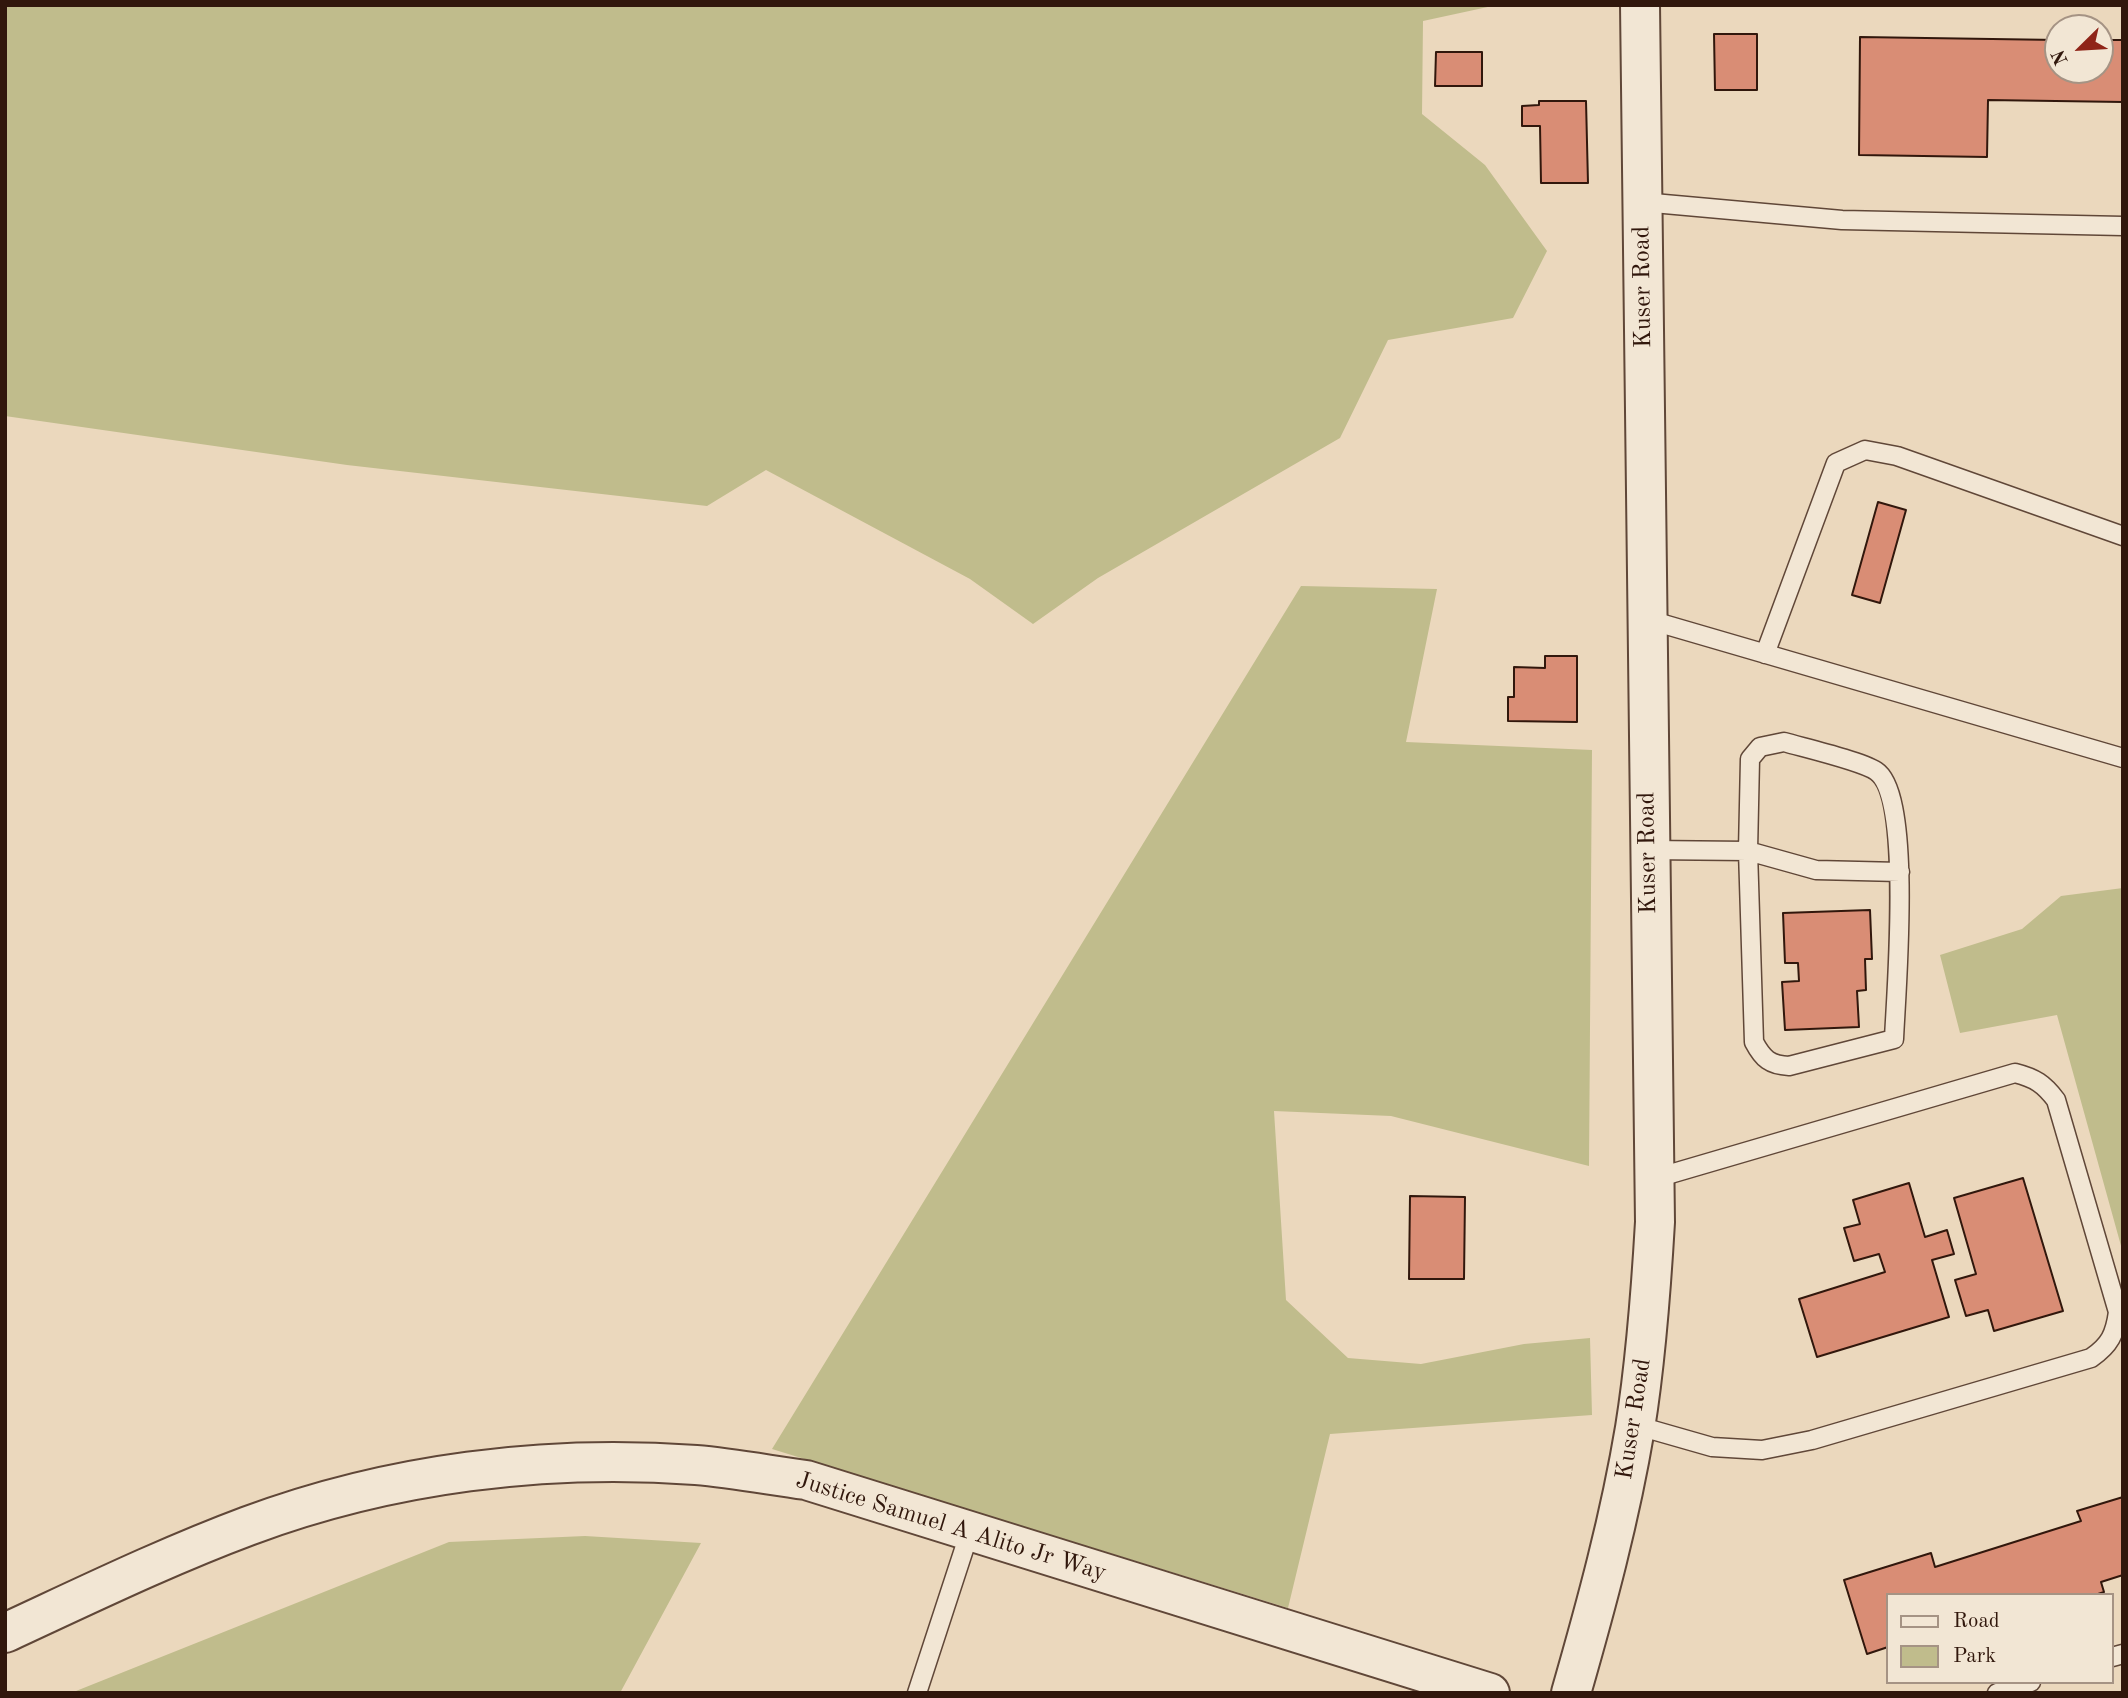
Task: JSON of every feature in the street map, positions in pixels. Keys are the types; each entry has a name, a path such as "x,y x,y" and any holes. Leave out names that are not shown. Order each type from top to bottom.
{"street":[{"name":"Kuser Road","path":"1571,1693 1602,1585 1635,1425 1649,1324 1655,1222 1648,850 1640,5"},
{"name":"Justice Samuel A Alito Jr Way","path":"5,1633 248,1526 335,1498 424,1478 515,1466 606,1461 697,1465 806,1480 1490,1693"}],"lane":[{"path":"1642,202 1842,220 2123,226"},
{"path":"1765,654 1836,463 1865,450 1898,457 2123,536"},
{"path":"1646,619 2123,758"},
{"path":"1784,742 1876,770 1888,781 1896,806 1900,872 1894,1039 1789,1066 1773,1065 1762,1057 1754,1042 1748,851 1750,759 1759,747 1784,742"},
{"path":"1648,850 1748,851 1816,870 1900,872"},
{"path":"1635,1425 1712,1447 1762,1450 1812,1440 2091,1358 2105,1348 2115,1334 2118,1312 2056,1100 2044,1084 2030,1077 2015,1073 1653,1179"},
{"path":"917,1693 970,1531"},
{"path":"1997,1693 2025,1684"}],"green space":[{"path":"5,5 1497,5 1423,21 1422,114 1485,165 1547,251 1513,318 1388,340 1340,438 1098,578 1033,624 970,579 766,470 707,506 347,465 5,416"},
{"path":"1301,586 1437,589 1406,742 1592,750 1589,1166 1391,1116 1274,1111 1286,1300 1348,1358 1421,1364 1524,1344 1590,1338 1592,1415 1330,1434 1288,1608 772,1449"},
{"path":"2123,888 2123,1253 2057,1015 1960,1033 1940,955 2022,929 2061,896"},
{"path":"585,1536 701,1543 620,1693 71,1693 449,1542"}],"building":[{"path":"1714,34 1757,34 1757,90 1715,90"},
{"path":"1860,37 2044,40 2044,84 2114,84 2114,40 2123,40 2123,102 1988,100 1987,157 1859,155"},
{"path":"1436,52 1482,52 1482,86 1435,86"},
{"path":"1539,101 1586,101 1588,183 1541,183 1540,126 1522,126 1522,106 1539,105"},
{"path":"1878,502 1906,510 1880,603 1852,595"},
{"path":"1545,656 1577,656 1577,722 1508,721 1508,697 1514,697 1514,667 1545,668"},
{"path":"1870,910 1872,959 1865,959 1866,990 1857,991 1859,1027 1785,1030 1782,982 1799,981 1798,963 1785,963 1783,913"},
{"path":"2023,1178 2063,1311 1994,1331 1988,1310 1966,1316 1955,1280 1976,1274 1954,1198"},
{"path":"1909,1183 1925,1237 1947,1230 1954,1254 1932,1260 1949,1317 1817,1357 1799,1299 1885,1272 1879,1254 1854,1261 1844,1228 1860,1224 1853,1200"},
{"path":"1410,1196 1465,1197 1464,1279 1409,1279"},
{"path":"2123,1497 2123,1575 2101,1582 2104,1592 1886,1593 1886,1648 1867,1654 1844,1580 1931,1553 1935,1567 2081,1521 2077,1511"}]}
